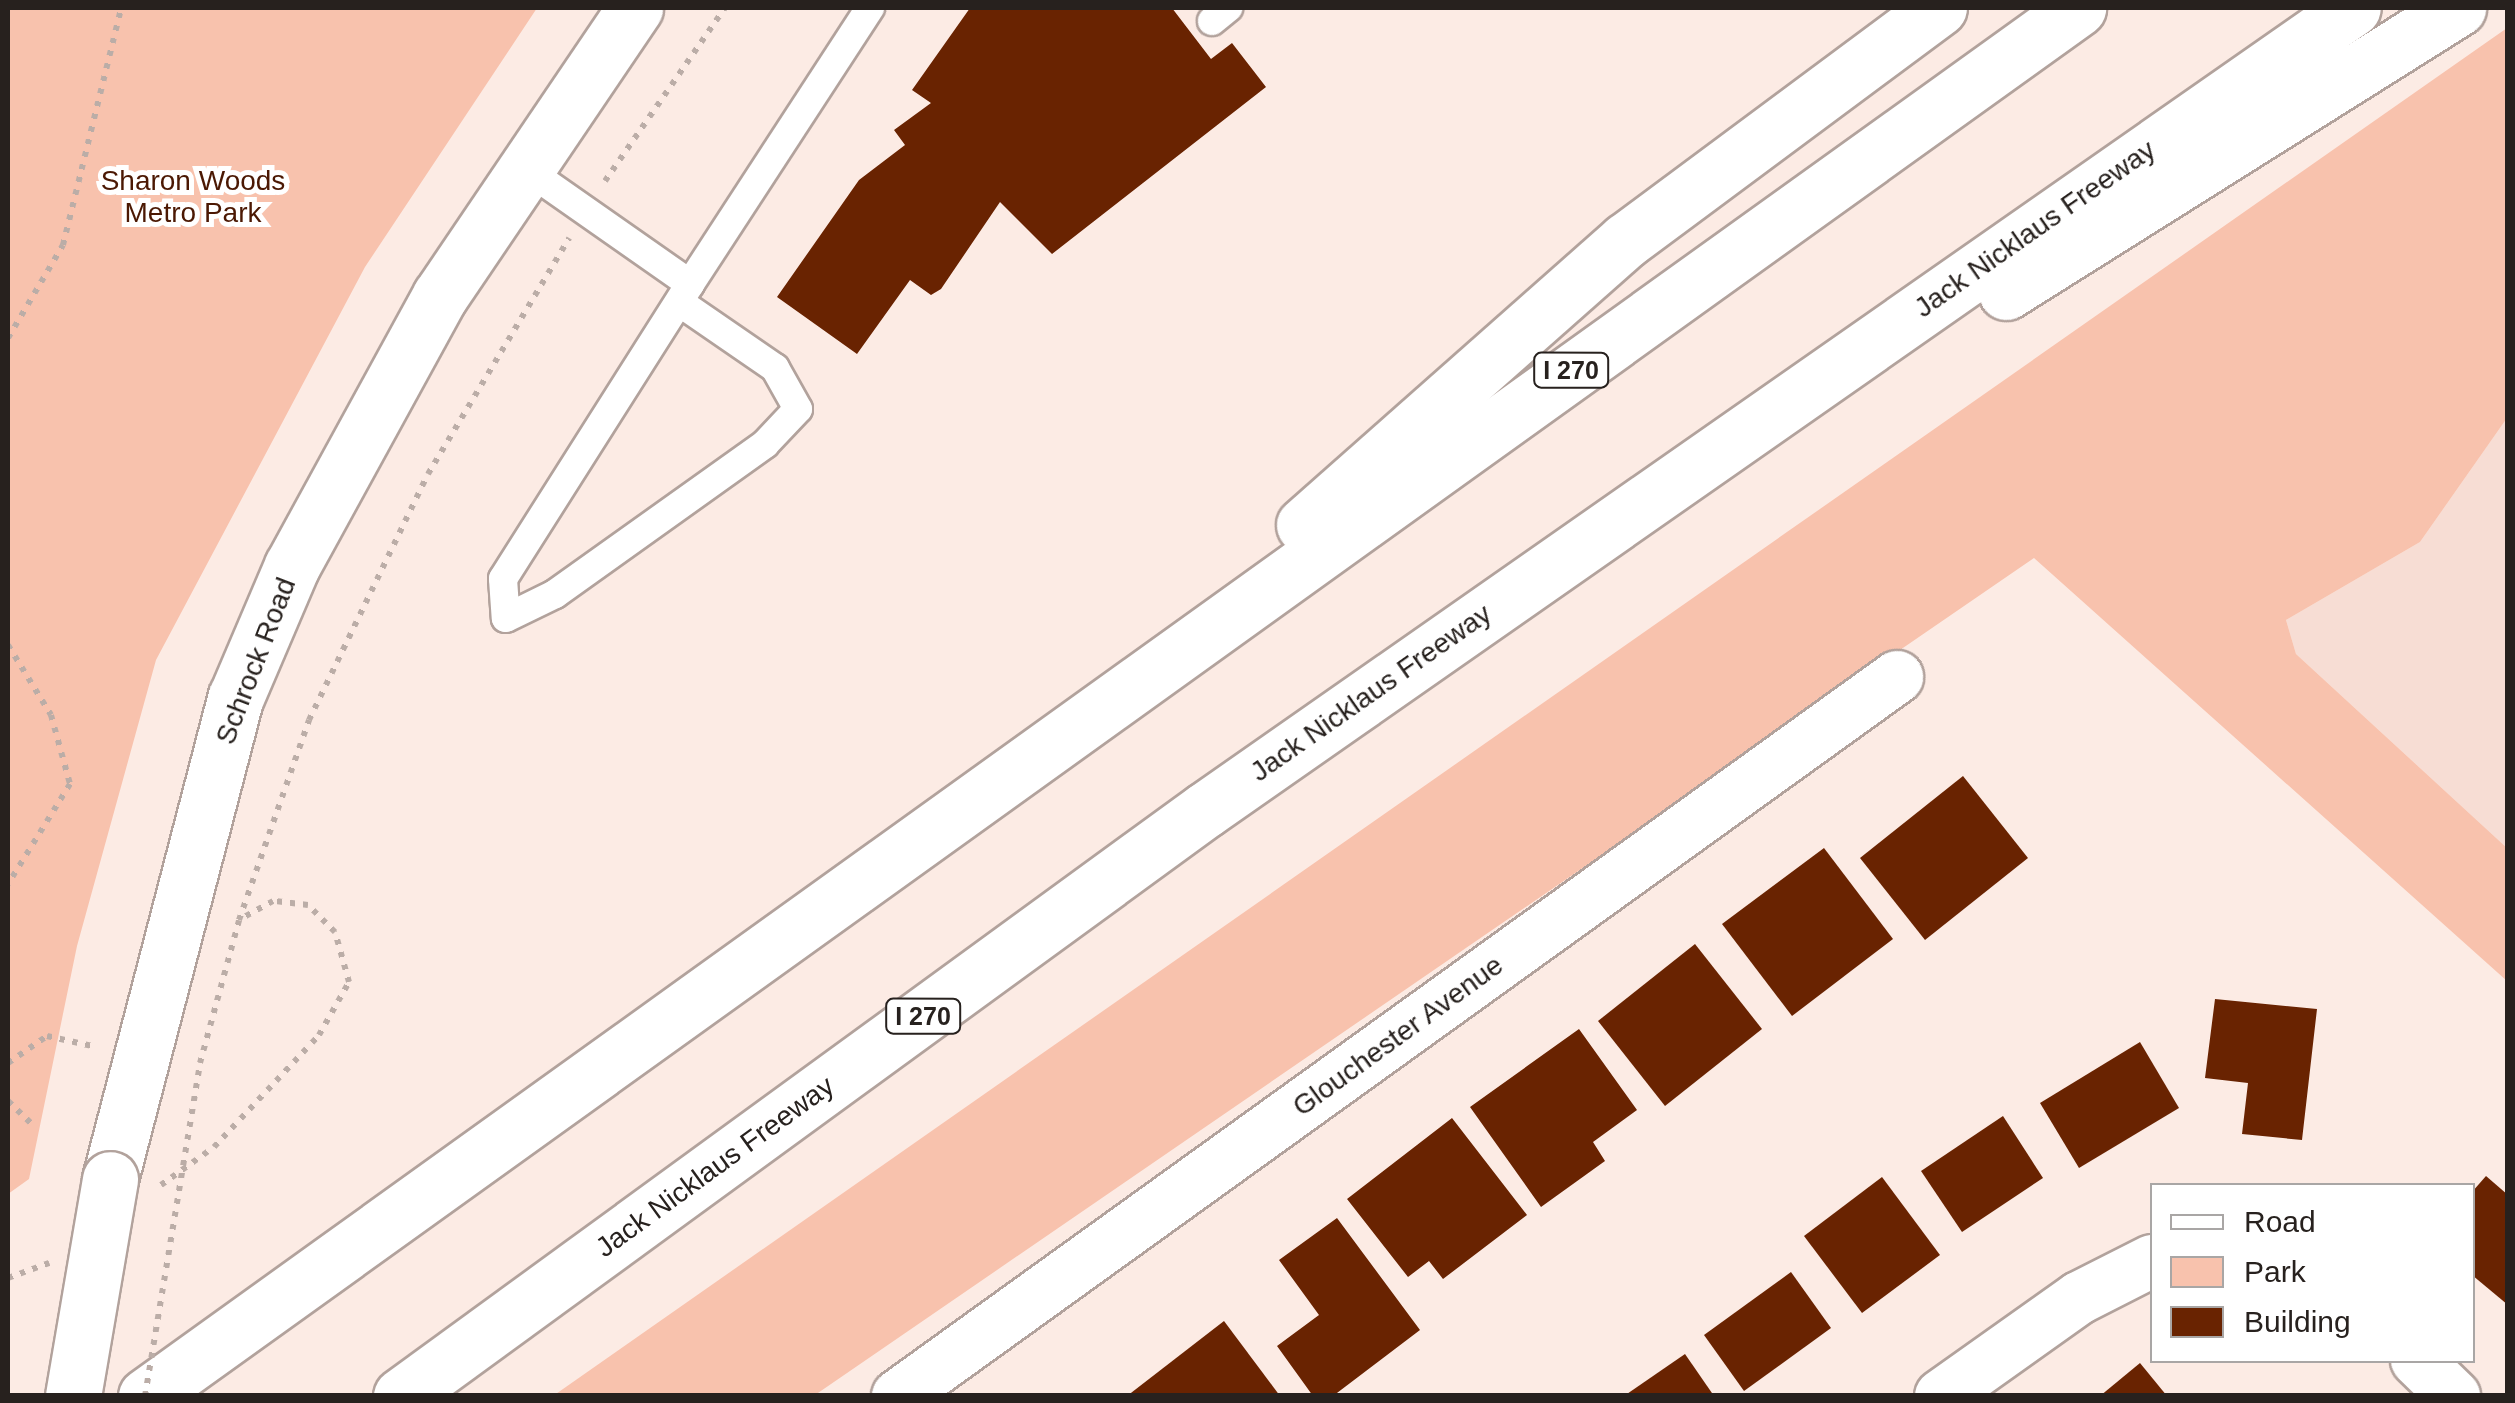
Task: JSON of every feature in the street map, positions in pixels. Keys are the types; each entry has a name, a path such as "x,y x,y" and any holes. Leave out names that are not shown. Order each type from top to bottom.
{"main road":[{"name":"Schrock Road","path":"73,1396 131,1186 236,697 292,566 367,420 523,167 635,8"},
{"path":"1065,735 1625,241 1939,8"},
{"name":"I 270","path":"146,1396 2078,8"},
{"name":"Jack Nicklaus Freeway","path":"401,1396 1447,639 2353,8"},
{"path":"1447,639 2458,8"}],"street":[{"name":"Glouchester Avenue","path":"898,1396 1898,677"},
{"path":"1941,1396 2079,1298 2150,1263"},
{"path":"2420,1363 2454,1396"}],"lane":[{"path":"523,167 587,208 684,293 775,368 798,409 765,444 571,583 506,618 503,579 684,293 870,8"}],"path":[{"path":"8,338 63,245 121,8"},
{"path":"146,1396 200,1063 238,920 309,720 428,474 587,208 725,8"},
{"path":"8,645 51,715 70,784 8,884"},
{"path":"131,1186 214,1147 320,1035 349,982 335,932 308,905 273,901 238,920"},
{"path":"8,1062 47,1036"},
{"path":"8,1100 31,1123"},
{"path":"8,1278 57,1260"}],"shaded area":[{"path":"2507,418 2507,848 2296,654 2286,620 2420,542"}],"green space":[{"name":"Sharon Woods Metro Park","path":"8,8 537,8 365,267 156,660 77,946 29,1179 8,1194"},
{"path":"2507,28 2507,418 2420,542 2286,620 2296,654 2507,848 2507,981 2034,558 815,1395 553,1396"}],"building":[{"path":"970,8 1172,8 1211,59 1232,43 1266,87 1052,254 1000,202 941,289 931,295 910,280 857,354 777,297 859,180 905,145 894,130 931,103 912,90"},
{"path":"1963,776 2028,858 1925,940 1860,858"},
{"path":"1824,848 1893,939 1792,1016 1722,924"},
{"path":"1695,944 1762,1029 1665,1106 1598,1021"},
{"path":"2215,999 2317,1009 2302,1140 2242,1134 2248,1083 2205,1078"},
{"path":"1579,1029 1637,1110 1593,1142 1605,1161 1541,1207 1470,1107"},
{"path":"2140,1042 2179,1108 2079,1168 2040,1103"},
{"path":"2003,1116 2043,1178 1962,1232 1921,1171"},
{"path":"1452,1118 1527,1215 1443,1279 1429,1261 1408,1277 1347,1199"},
{"path":"2486,1176 2508,1195 2508,1305 2475,1278 2475,1189"},
{"path":"1882,1177 1940,1255 1862,1313 1804,1236"},
{"path":"1337,1218 1420,1330 1333,1396 1313,1396 1277,1346 1319,1315 1279,1260"},
{"path":"1791,1272 1831,1328 1744,1391 1704,1335"},
{"path":"1224,1321 1280,1396 1127,1396"},
{"path":"1685,1354 1714,1396 1624,1396"},
{"path":"2140,1363 2167,1396 2100,1396"}]}
